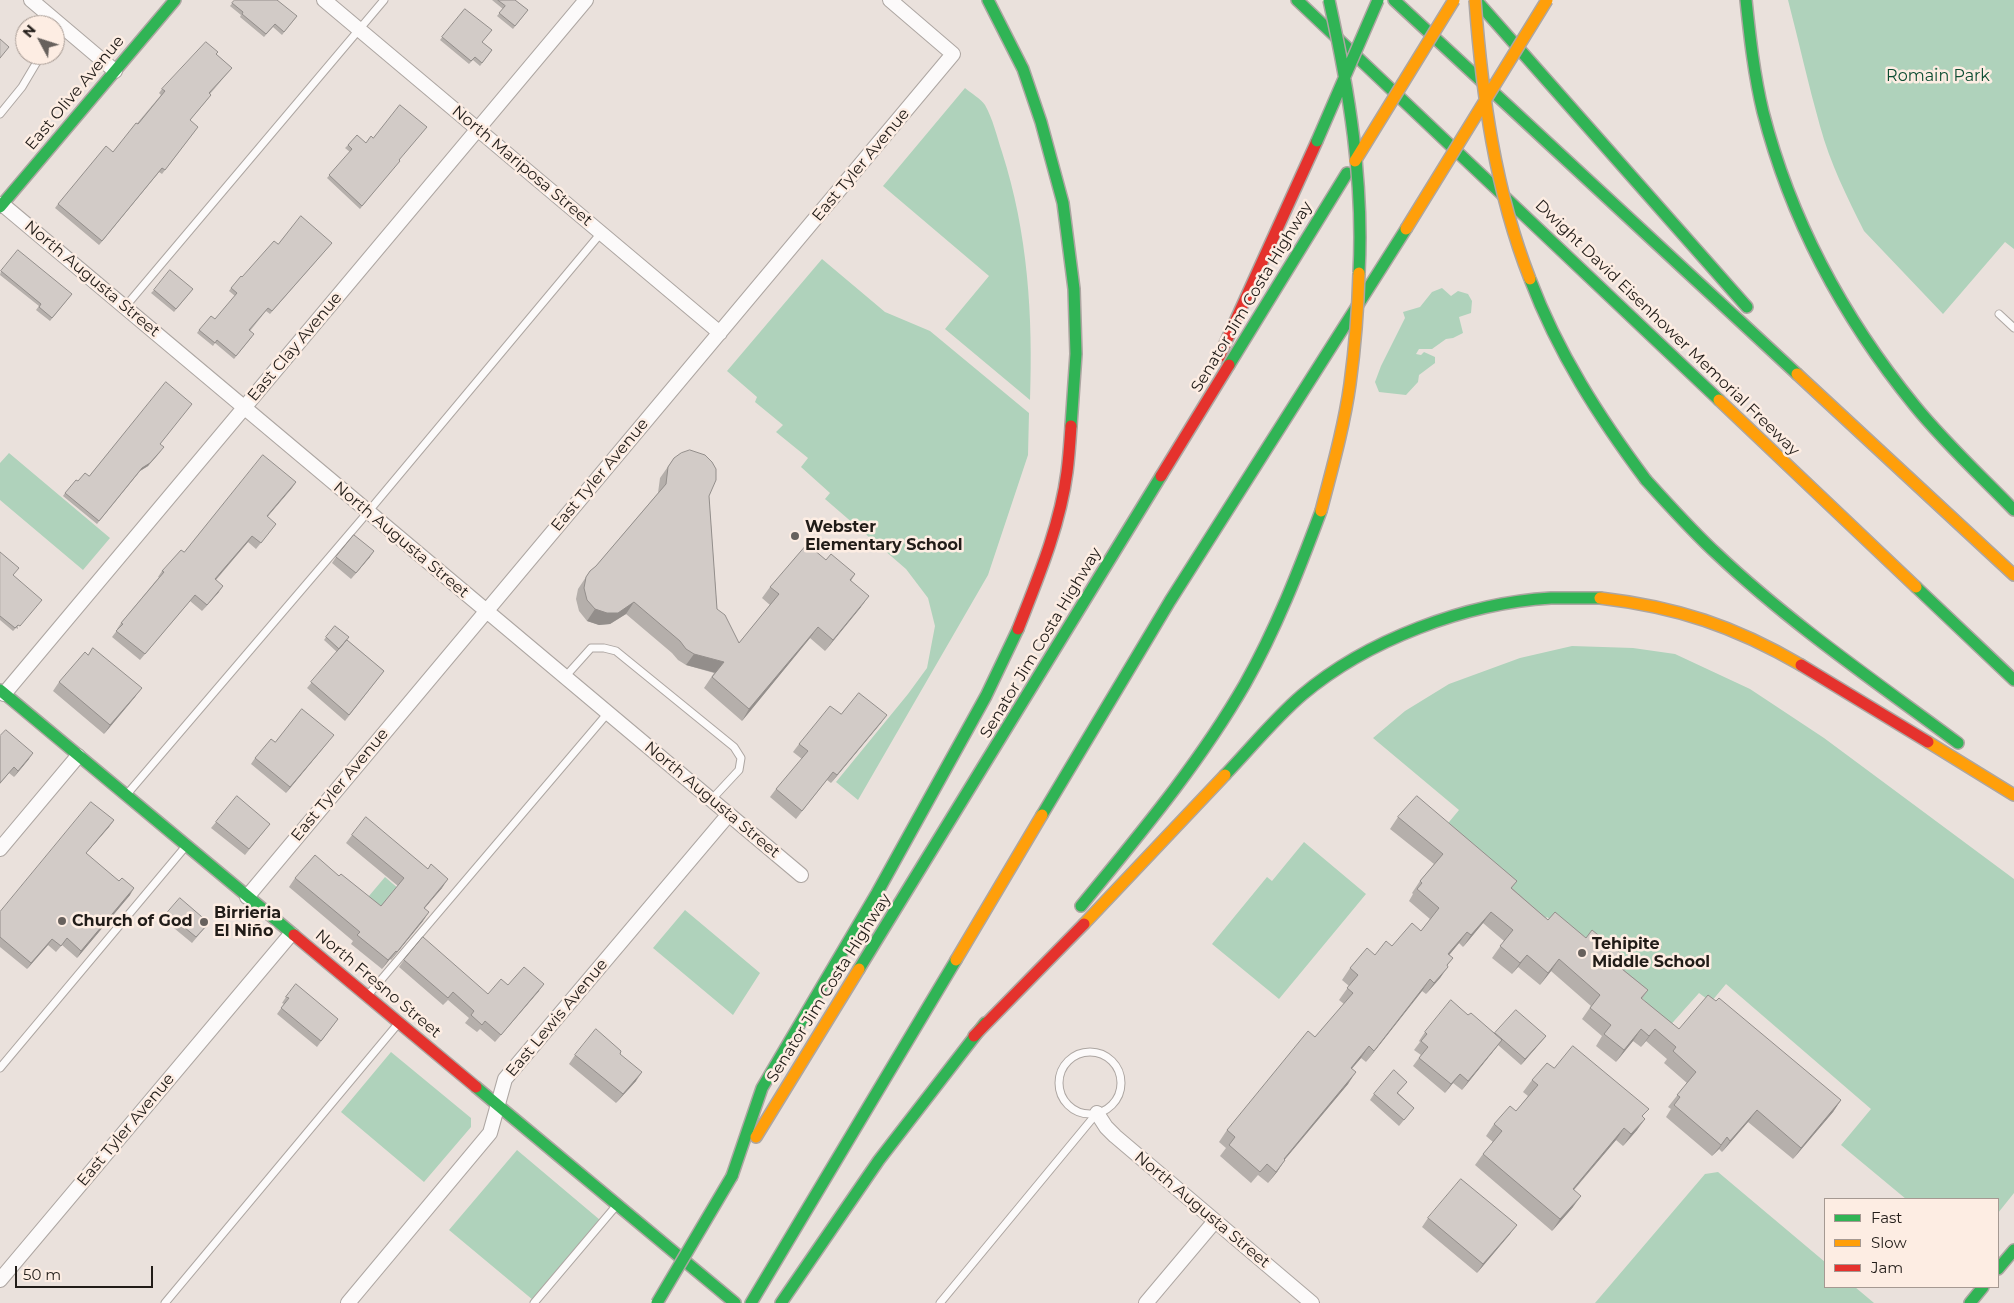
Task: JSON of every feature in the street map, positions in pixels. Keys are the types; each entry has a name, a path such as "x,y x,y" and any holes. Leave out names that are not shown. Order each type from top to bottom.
{"main road":[{"name":"East Olive Avenue","path":"1,206 174,0"},
{"path":"732,1176 762,1088 878,893 986,696 1014,638 1039,577 1059,509 1066,473 1076,354 1074,289 1064,212 1051,155 1023,69 988,0"},
{"name":"Dwight David Eisenhower Memorial Freeway","path":"1297,0 2014,680"},
{"path":"1075,913 1146,826 1206,746 1226,715 1262,651 1281,612 1321,511 1343,424 1350,384 1361,256 1356,147 1345,69 1329,0"},
{"path":"1173,457 1317,141 1378,0"},
{"path":"1394,0 2014,575"},
{"name":"Senator Jim Costa Highway","path":"657,1303 732,1176 1454,0"},
{"path":"1476,0 1754,316"},
{"path":"1476,0 1482,90 1496,172 1514,238 1534,293 1559,348 1611,434 1646,480 1700,539 1761,594 1968,750"},
{"path":"752,1303 1170,601 1406,229 1547,0"},
{"path":"1746,0 1753,67 1771,145 1784,184 1814,255 1844,307 1874,353 1916,407 2014,510"},
{"path":"1767,330 1840,413"},
{"path":"974,1036 1094,915 1266,731 1311,688 1390,641 1416,629 1464,612 1514,603 1580,598 1623,600 1662,606 1700,618 1733,630 1800,665 2014,795"},
{"name":"North Fresno Street","path":"2,692 735,1303"},
{"path":"1983,762 2014,786"},
{"path":"781,1303 817,1248 918,1106 1056,936"},
{"path":"1999,1268 2014,1250"},
{"path":"1970,1303 1982,1288"}],"street":[{"path":"31,0 44,15"},
{"name":"North Mariposa Street","path":"324,0 720,333"},
{"name":"East Clay Avenue","path":"2,692 244,408 586,0"},
{"name":"East Tyler Avenue","path":"247,896 953,54 890,0"},
{"path":"65,35 116,71"},
{"name":"North Augusta Street","path":"1,206 125,307 802,875"},
{"path":"0,849 78,756"},
{"name":"East Lewis Avenue","path":"348,1303 490,1134 505,1079 729,814"},
{"name":"East Tyler Avenue","path":"0,1280 292,934"},
{"name":"North Augusta Street","path":"1097,1113 1106,1127 1115,1136 1312,1303"},
{"path":"1146,1303 1215,1221"}],"lane":[{"path":"125,307 384,0"},
{"path":"0,114 22,87 35,65"},
{"path":"126,795 368,512 601,233"},
{"path":"1999,314 2014,328"},
{"path":"564,677 591,648 604,648 616,651 734,747 741,758 739,770 712,800"},
{"path":"367,996 608,714"},
{"path":"0,1068 186,846"},
{"path":"165,1303 399,1023"},
{"path":"940,1303 1097,1113 1107,1109 1115,1102 1120,1087 1119,1072 1114,1063 1106,1056 1097,1052 1086,1052 1068,1061 1062,1069 1059,1078 1060,1088 1063,1098 1069,1106 1088,1114 1097,1113"},
{"path":"534,1303 617,1205"}],"green space":[{"name":"Romain Park","path":"1788,0 2014,0 2014,249 2005,242 1943,314 1864,231 1839,180 1824,140"},
{"path":"965,88 985,105 990,116 1011,182 1018,213 1027,275 1031,337 1030,400 945,329 989,276 883,186"},
{"path":"822,259 885,312 930,331 1029,413 1028,455 988,575 858,800 836,782 927,668 935,626 928,598 906,569 825,499 830,493 801,467 808,458 776,432 783,425 755,402 757,397 727,371"},
{"path":"1442,288 1451,296 1458,291 1468,294 1472,301 1471,313 1459,317 1463,333 1446,339 1432,349 1419,349 1416,354 1421,355 1424,352 1435,357 1435,363 1419,375 1418,382 1406,395 1379,392 1375,382 1405,318 1403,312 1420,307 1432,292"},
{"path":"9,453 110,538 83,570 0,500 0,463"},
{"path":"1572,646 1633,648 1675,654 1750,689 1824,738 2014,879 2014,1193 1999,1212 1999,1198 1905,1198 1841,1145 1871,1109 1726,984 1711,1002 1699,993 1666,1030 1640,1007 1645,1001 1615,975 1621,967 1584,936 1577,943 1547,917 1536,928 1440,833 1459,810 1373,738 1405,711 1449,684 1520,658"},
{"path":"1304,842 1366,894 1279,999 1212,944 1267,877 1272,881"},
{"path":"385,877 400,890 357,941 342,928"},
{"path":"685,910 760,973 733,1015 653,948"},
{"path":"391,1052 471,1118 471,1127 424,1182 341,1112"},
{"path":"517,1150 600,1220 533,1300 449,1230"},
{"path":"1718,1172 1824,1261 1824,1288 1856,1288 1874,1303 1595,1303 1705,1174"}],"building":[{"path":"235,0 277,0 297,16 284,32 275,24 266,34 242,14 243,12 232,3"},
{"path":"498,0 515,0 528,10 515,26 499,13 505,6"},
{"path":"465,9 492,30 482,42 492,50 482,63 475,57 471,61 442,37"},
{"path":"0,39 9,47 0,58"},
{"path":"206,42 232,68 209,93 211,95 190,120 198,127 165,170 162,168 102,241 58,204 106,146 113,152 165,91 162,89"},
{"path":"400,105 427,127 362,206 329,175 352,149 348,145 357,135 366,143 371,136 373,138"},
{"path":"301,216 332,243 272,311 268,308 249,330 254,334 236,356 217,340 215,343 199,330 211,316 215,319 237,293 231,288 241,276 274,241 278,244"},
{"path":"18,250 72,294 52,318 39,307 41,304 1,271"},
{"path":"170,270 193,289 176,309 154,290"},
{"path":"166,382 192,404 160,444 164,447 150,463 142,468 99,521 65,493 85,473 89,476"},
{"path":"690,450 705,455 716,469 716,480 709,496 717,609 725,615 739,643 779,594 770,587 807,544 826,560 831,554 855,574 850,580 869,596 833,640 818,627 749,709 712,677 724,662 694,654 686,649 680,641 634,602 618,613 607,613 595,609 587,600 584,588 586,577 590,571 666,484 668,467 674,458"},
{"path":"263,455 296,482 267,516 276,524 261,543 252,536 215,579 223,586 207,605 195,595 145,654 116,631 164,572 162,571 181,550 184,552"},
{"path":"354,535 374,551 356,573 336,557"},
{"path":"0,552 19,568 13,575 42,600 20,626 18,625 15,628 0,616"},
{"path":"335,626 349,637 339,649 326,637"},
{"path":"347,640 384,671 349,715 311,682"},
{"path":"93,648 142,688 110,725 59,682 85,652 88,655"},
{"path":"859,693 887,715 837,775 833,772 802,811 776,789 808,751 799,744 830,706 841,714"},
{"path":"302,709 334,735 290,787 255,758 271,739 275,742"},
{"path":"6,730 33,753 18,771 14,767 0,783 0,736"},
{"path":"237,796 270,824 249,849 216,822"},
{"path":"1417,796 1517,881 1511,888 1548,920 1555,912 1586,938 1592,930 1624,956 1617,965 1648,990 1641,998 1679,1029 1708,995 1716,1001 1719,998 1841,1100 1801,1148 1757,1110 1730,1141 1727,1137 1721,1145 1674,1105 1680,1097 1677,1095 1696,1072 1673,1051 1676,1047 1655,1029 1649,1036 1641,1029 1624,1050 1604,1034 1611,1025 1590,1008 1600,995 1559,959 1548,973 1527,955 1520,963 1500,946 1513,930 1491,912 1471,935 1467,932 1448,954 1453,958 1447,965 1448,967 1434,983 1430,979 1374,1051 1369,1046 1351,1068 1356,1072 1284,1159 1276,1172 1267,1164 1260,1172 1229,1145 1235,1137 1227,1130 1308,1031 1315,1037 1353,993 1347,988 1358,975 1350,968 1367,948 1375,955 1386,941 1392,946 1412,923 1421,931 1439,908 1417,889 1422,883 1420,881 1443,854 1398,817"},
{"path":"91,802 114,820 86,853 119,881 122,878 134,888 81,951 67,938 61,946 52,939 31,963 0,937 0,912"},
{"path":"366,817 428,869 431,864 448,879 424,908 429,912 397,952 388,960 357,935 360,932 295,878 315,855 339,876 341,874 381,906 404,878 352,835"},
{"path":"180,898 209,923 196,937 167,913"},
{"path":"423,937 488,994 501,979 508,985 524,967 544,984 501,1035 485,1021 482,1025 471,1015 474,1011 453,992 448,998 404,960"},
{"path":"296,984 338,1019 321,1041 281,1008 289,998 286,997"},
{"path":"1451,1000 1468,1015 1471,1013 1502,1040 1468,1081 1460,1074 1451,1084 1419,1058 1428,1047 1421,1041 1427,1034 1425,1032"},
{"path":"1516,1010 1546,1036 1525,1059 1495,1033"},
{"path":"596,1029 621,1051 620,1054 642,1072 623,1094 575,1055"},
{"path":"1573,1046 1649,1109 1642,1116 1645,1119 1631,1134 1624,1128 1573,1189 1581,1196 1560,1219 1483,1154 1502,1131 1494,1124 1510,1106 1516,1111 1538,1085 1532,1080 1547,1063 1554,1068"},
{"path":"1394,1070 1407,1082 1397,1093 1414,1108 1404,1120 1374,1094"},
{"path":"1461,1179 1517,1225 1483,1264 1428,1218"}],"traffic: fast":[{"path":"0,207 175,0"},
{"path":"988,0 1023,69 1041,122 1063,203 1074,289 1076,354 1071,426"},
{"path":"1297,0 1719,400"},
{"path":"1329,0 1349,102 1357,170 1360,239 1359,273"},
{"path":"1317,141 1378,0"},
{"path":"1394,0 1797,374"},
{"path":"1476,0 1747,307"},
{"path":"1746,0 1755,70 1763,112 1789,192 1823,267 1865,339 1889,373 1927,420 2014,510"},
{"path":"1229,365 1347,173"},
{"path":"1042,815 1170,601 1406,229"},
{"path":"1530,279 1553,333 1581,384 1646,480"},
{"path":"859,969 1161,476"},
{"path":"1646,480 1681,518 1745,580 1834,652 1958,743"},
{"path":"1081,906 1168,798 1227,714 1245,684 1277,621 1321,511"},
{"path":"1916,587 2014,680"},
{"path":"1225,775 1272,724 1302,695 1356,657 1387,641 1452,616 1519,601 1551,598 1600,598"},
{"path":"732,1176 762,1088 877,893 986,696 1018,629"},
{"path":"0,690 294,935"},
{"path":"751,1303 956,960"},
{"path":"781,1303 879,1160 985,1023"},
{"path":"476,1087 735,1303"},
{"path":"657,1303 732,1176"},
{"path":"1999,1268 2014,1250"},
{"path":"1970,1303 1982,1288"}],"traffic: slow":[{"path":"1355,161 1454,0"},
{"path":"1475,0 1486,107 1492,142 1508,211 1530,279"},
{"path":"1406,229 1547,0"},
{"path":"1321,511 1337,448 1352,370 1359,273"},
{"path":"1797,374 2014,575"},
{"path":"1719,400 1916,587"},
{"path":"1600,598 1654,607 1704,620 1752,639 1801,665"},
{"path":"1928,742 2014,795"},
{"path":"1084,924 1225,775"},
{"path":"956,960 1042,815"},
{"path":"756,1137 859,969"}],"traffic: jam":[{"path":"1219,357 1317,141"},
{"path":"1161,476 1229,365"},
{"path":"1018,629 1054,532 1064,492 1071,426"},
{"path":"1801,665 1928,742"},
{"path":"974,1036 1084,924"},
{"path":"294,935 476,1087"}],"place":[{"name":"Webster Elementary School","path":"795,536"},
{"name":"Church of God","path":"62,921"},
{"name":"Birrieria El Niño","path":"204,922"},
{"name":"Tehipite Middle School","path":"1582,953"}]}
